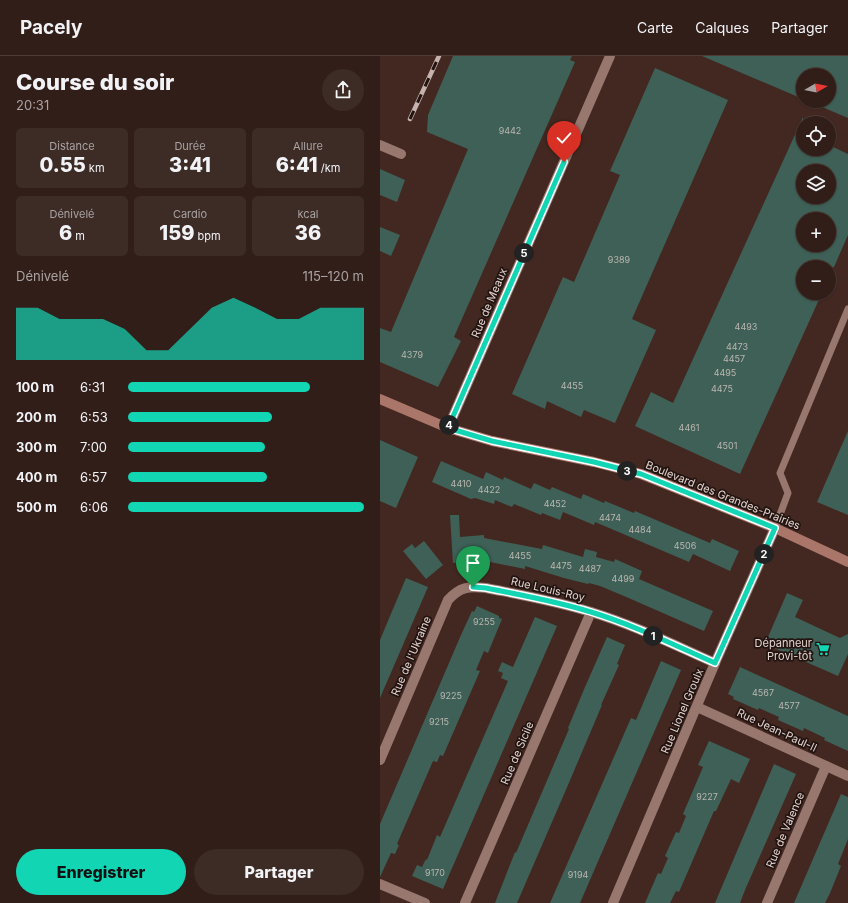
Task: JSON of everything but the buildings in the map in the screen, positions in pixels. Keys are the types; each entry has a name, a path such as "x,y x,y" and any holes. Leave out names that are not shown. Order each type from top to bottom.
{"main road":[{"name":"Boulevard des Grandes-Prairies","path":"380,399 448,428 492,441 594,462 641,474 775,528 848,562"}],"street":[{"name":"Rue de Meaux","path":"448,428 610,56"},
{"path":"380,145 400,154"},
{"name":"Rue Lionel Groulx","path":"612,903 715,663 775,528"},
{"name":"Rue Louis-Roy","path":"461,589 473,587 486,588 566,604 630,626 715,663"},
{"name":"Rue de l'Ukraine","path":"380,760 448,600 461,589"},
{"name":"Rue de Sicile","path":"465,903 591,612"},
{"name":"Rue Jean-Paul-II","path":"697,707 848,776"},
{"name":"Rue de Valence","path":"767,903 826,766"},
{"path":"380,884 425,903"}],"lane":[{"path":"775,528 788,493 780,473 848,309"}],"railway":[{"path":"410,119 439,56"}],"place":[{"name":"Dépanneur Provi-tôt","path":"823,649"}],"route":[{"path":"473,587 486,588 566,604 610,618 715,663 775,528 641,474 594,462 492,441 448,428 564,162"}]}
